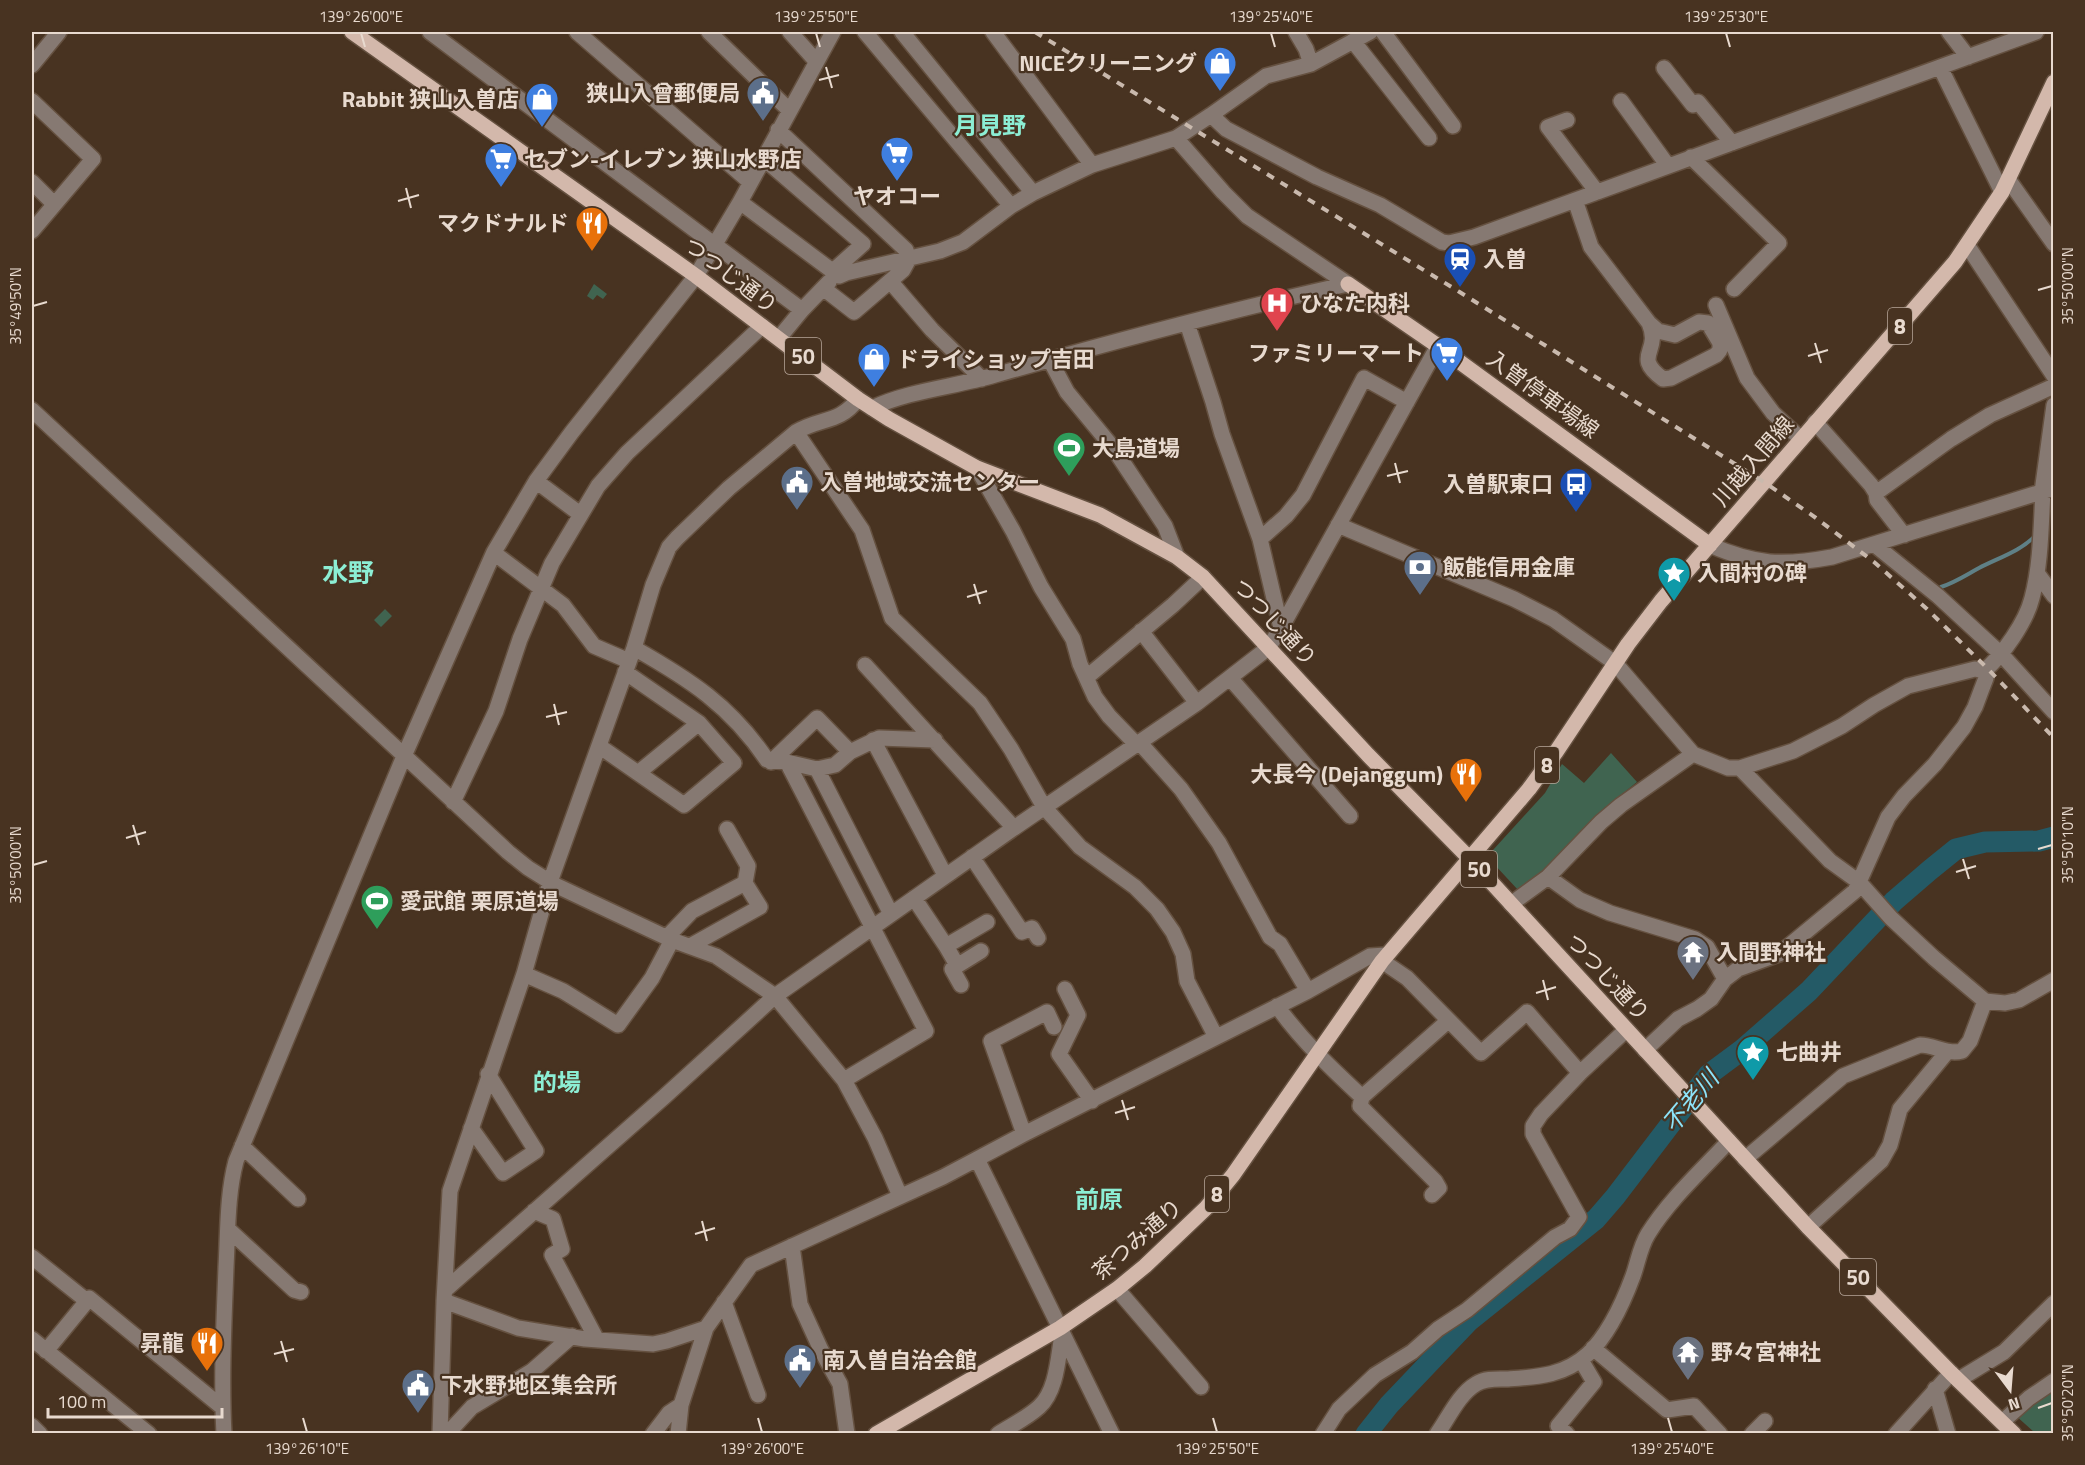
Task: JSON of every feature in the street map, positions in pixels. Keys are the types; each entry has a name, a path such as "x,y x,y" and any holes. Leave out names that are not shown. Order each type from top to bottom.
{"main road":[{"name":"つつじ通り","path":"352,32 696,276 872,408 922,440 977,468 1100,515 1177,557 1203,577 1470,859 1808,1227 2006,1429"},
{"name":"川越入間線","path":"1470,859 1529,789 1615,663 1661,601 1955,262 2005,186 2054,82"},
{"name":"入曽停車場線","path":"1348,284 1438,345 1710,545"},
{"name":"茶つみ通り","path":"876,1434 1061,1331 1145,1266 1206,1208 1233,1175 1384,958 1470,859"}],"street":[{"path":"32,65 59,32"},
{"path":"430,32 802,310"},
{"path":"577,32 750,182"},
{"path":"710,32 789,110"},
{"path":"790,32 816,61"},
{"path":"224,1434 231,1181 242,1146 404,756 494,554 536,482 572,432 696,276 740,202 833,32"},
{"path":"865,32 1011,206"},
{"path":"902,32 1033,193"},
{"path":"993,32 1092,165"},
{"path":"1296,32 1306,49 1311,64"},
{"path":"740,202 836,274 940,251 963,242 1011,206 1033,193 1092,165 1176,138 1266,76 1311,64 1370,32"},
{"path":"1383,32 1453,126"},
{"path":"1949,32 1968,57"},
{"path":"1210,115 1226,129 1317,177 1380,205 1442,242 1449,243 1575,200 2036,32"},
{"path":"1353,41 1429,138"},
{"path":"1664,68 1693,105 1698,102 1732,143"},
{"path":"1940,68 2005,186 2054,244"},
{"path":"32,101 93,159 32,231"},
{"path":"1621,101 1668,166"},
{"path":"1567,120 1548,127 1597,192"},
{"path":"778,130 906,250 909,259 903,270 854,312 823,288"},
{"path":"1176,138 1247,216 1348,284"},
{"path":"763,158 864,244 779,338"},
{"path":"1691,158 1779,243 1734,289"},
{"path":"32,182 54,204"},
{"path":"1575,200 1591,247 1649,323 1658,331 1675,335"},
{"path":"1967,245 2054,376"},
{"path":"890,281 932,330 982,379"},
{"path":"872,408 882,403 982,379 1187,323 1348,284"},
{"path":"1716,305 1747,378 1773,413 1801,439"},
{"path":"1649,323 1654,341 1647,359 1649,368 1663,379 1671,378 1716,355 1720,350 1720,343 1708,323 1699,322 1650,352"},
{"path":"1187,323 1221,434 1260,539 1281,628"},
{"path":"453,802 496,711 520,639 540,589 552,563 601,481 627,453 762,326"},
{"path":"445,1295 534,1211 776,996 945,875 1197,703 1268,648 1438,345"},
{"path":"1050,360 1067,392 1114,449 1165,526 1177,557"},
{"path":"1260,539 1286,516 1303,495 1364,378 1407,402"},
{"path":"1876,493 1951,439 1990,415 2054,386"},
{"path":"440,1434 450,1191 524,974 550,882 629,660 653,585 669,547 729,488 796,432 806,426 844,414 858,399"},
{"path":"1984,671 2002,655 2032,600 2037,573 2054,405"},
{"path":"32,410 508,852 550,882 670,938 716,956 776,996 844,1080 875,1138 900,1196"},
{"path":"1815,422 1876,493 1877,500 1904,535"},
{"path":"796,432 862,530 892,618 980,703 1011,749 1044,807 1080,847 1135,887 1157,909 1173,932 1183,954 1187,981 1216,1037"},
{"path":"977,468 1013,531 1041,587 1073,639 1080,664 1095,697 1109,716 1181,789 1219,843 1270,937 1280,944 1308,991"},
{"path":"536,482 580,514"},
{"path":"1710,545 1758,561 1788,564 1832,557 2046,490"},
{"path":"1338,525 1514,599 1553,619 1615,663 1693,754 1728,768 1740,768 1781,755 1812,741 1908,686 1975,669 1984,671"},
{"path":"1875,544 1938,596 2002,655 2054,712"},
{"path":"494,554 563,605 594,646 629,660 683,676 708,694 743,729 771,762 788,762 817,769 834,765 850,752 873,740 888,737 934,740"},
{"path":"2037,573 2052,590"},
{"path":"1087,677 1203,577"},
{"path":"1141,631 1197,703"},
{"path":"599,746 684,805 734,763 699,723 629,660"},
{"path":"865,665 1014,828"},
{"path":"1645,1050 1678,1019 1711,999 1725,978 1738,969 1779,954 1855,891 1888,817 1964,728 1982,691 1986,678 1984,671"},
{"path":"1230,678 1350,816"},
{"path":"771,762 817,718 850,752"},
{"path":"638,773 699,723"},
{"path":"873,740 945,875"},
{"path":"1511,904 1548,877 1601,822 1621,805 1693,754"},
{"path":"788,762 926,1031 844,1080"},
{"path":"1740,768 1830,861 1859,882 1891,918 1985,1001 2005,1003 2019,1000 2054,980"},
{"path":"817,769 891,914"},
{"path":"690,946 760,907 745,883 748,866 727,829"},
{"path":"972,857 1022,932 1032,928 1038,938"},
{"path":"1548,877 1580,900 1695,939 1707,947 1725,978"},
{"path":"524,974 563,991 618,1025 652,978 670,938 692,911 745,883"},
{"path":"914,898 957,965"},
{"path":"946,946 987,922"},
{"path":"961,985 952,969 981,951"},
{"path":"678,1434 681,1406 706,1328 751,1265 840,1226 977,1159 1308,991 1370,956 1384,958 1407,978 1481,1053 1527,1012 1580,1073"},
{"path":"1065,989 1078,1015 1059,1053 1092,1101"},
{"path":"1745,1159 1843,1076 1920,1045 1928,1045 1947,1052 1962,1051 1966,1048 1985,1001"},
{"path":"1277,1006 1294,1030 1317,1055 1362,1097"},
{"path":"1024,1134 991,1041 1047,1012 1054,1027"},
{"path":"1432,1195 1439,1188 1435,1181 1360,1106 1362,1097 1448,1022"},
{"path":"1323,1434 1339,1408 1375,1375 1412,1352 1438,1329 1467,1310 1555,1237 1570,1229 1579,1217 1533,1134 1533,1126 1541,1114 1580,1073 1626,1030"},
{"path":"1808,1227 1881,1161 1890,1145 1900,1109 1947,1052"},
{"path":"471,1128 503,1173 536,1151 488,1074"},
{"path":"1437,1434 1465,1393 1477,1383 1487,1380 1550,1376 1581,1360 1593,1348 1608,1328 1625,1295 1642,1245 1649,1233 1674,1199 1729,1141"},
{"path":"242,1146 298,1199"},
{"path":"977,1159 1112,1434"},
{"path":"534,1211 553,1219 562,1249 552,1255 597,1340"},
{"path":"228,1229 294,1290 301,1292"},
{"path":"792,1246 800,1304 820,1350 840,1384 847,1434"},
{"path":"32,1257 87,1301"},
{"path":"1117,1289 1201,1387"},
{"path":"445,1295 518,1328 597,1340 653,1344 706,1328"},
{"path":"46,1351 90,1298 223,1408"},
{"path":"724,1302 758,1395"},
{"path":"1896,1434 1935,1389 1955,1376 2004,1352 2017,1342 2054,1303"},
{"path":"998,1434 1030,1414 1049,1393 1057,1364 1061,1331"},
{"path":"447,1434 472,1407 532,1371 572,1336"},
{"path":"32,1339 149,1434"},
{"path":"1593,1348 1667,1410 1694,1406 1720,1434"},
{"path":"1567,1434 1558,1426 1594,1382 1581,1360"},
{"path":"2006,1429 2029,1398 2054,1381"},
{"path":"1935,1389 1948,1434"},
{"path":"653,1434 669,1413 681,1406"},
{"path":"1752,1434 1765,1421"},
{"path":"32,1426 40,1434"}],"green space":[{"path":"594,284 607,294 603,299 597,295 593,300 587,296"},
{"path":"385,609 392,616 381,627 374,620"},
{"path":"1611,753 1637,782 1595,816 1574,843 1519,891 1493,863 1493,850 1545,793 1562,764 1584,783"},
{"path":"2053,1383 2053,1433 2035,1433 2015,1415"}],"waterway":[{"path":"1941,587 2016,550 2036,535"},
{"name":"不老川","path":"1366,1434 1389,1405 1469,1321 1596,1219 1708,1075 1743,1049 1809,991 1894,901 1956,849 1985,842 2039,841 2054,837"}],"railway":[{"path":"1035,32 1458,291 1764,482 1816,518 1874,562 1927,609 2054,738"}],"place":[{"name":"NICEクリーニング","path":"1220,92"},
{"name":"狭山入曾郵便局","path":"763,122"},
{"name":"Rabbit 狭山入曽店","path":"542,128"},
{"name":"ヤオコー","path":"897,182"},
{"name":"セブン-イレブン 狭山水野店","path":"501,188"},
{"name":"マクドナルド","path":"592,252"},
{"name":"入曽","path":"1460,288"},
{"name":"ひなた内科","path":"1277,332"},
{"name":"ファミリーマート","path":"1447,382"},
{"name":"ドライショップ吉田","path":"874,388"},
{"name":"大島道場","path":"1069,477"},
{"name":"入曽地域交流センター","path":"797,511"},
{"name":"入曽駅東口","path":"1576,513"},
{"name":"飯能信用金庫","path":"1420,596"},
{"name":"入間村の碑","path":"1674,602"},
{"name":"大長今 (Dejanggum)","path":"1466,803"},
{"name":"愛武館 栗原道場","path":"377,930"},
{"name":"入間野神社","path":"1693,981"},
{"name":"七曲井","path":"1753,1081"},
{"name":"昇龍","path":"207,1372"},
{"name":"野々宮神社","path":"1688,1381"},
{"name":"南入曽自治会館","path":"800,1389"},
{"name":"下水野地区集会所","path":"418,1414"}],"district":[{"name":"月見野","path":"990,125"},
{"name":"水野","path":"348,572"},
{"name":"的場","path":"557,1082"},
{"name":"前原","path":"1099,1199"}]}
